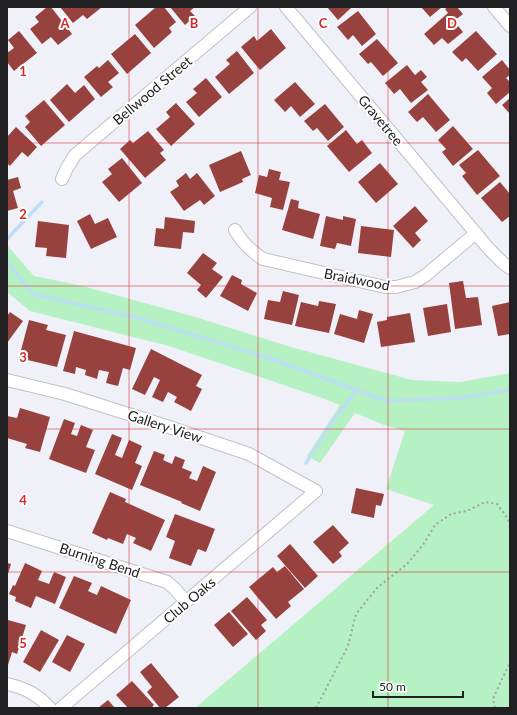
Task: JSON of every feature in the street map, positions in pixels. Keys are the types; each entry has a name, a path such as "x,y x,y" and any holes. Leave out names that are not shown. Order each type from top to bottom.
{"street":[{"name":"Bellwood Street","path":"62,179 75,155 250,7"},
{"name":"Gravetree","path":"286,7 489,250 510,268"},
{"path":"494,7 510,26"},
{"name":"Braidwood","path":"235,230 240,239 251,251 263,259 385,287 396,287 415,282 426,275 476,233"},
{"name":"Gallery View","path":"7,380 72,396 249,454 316,491"},
{"name":"Club Oaks","path":"61,708 316,491"},
{"name":"Burning Bend","path":"7,531 167,582 186,602"},
{"path":"7,684 31,691 43,700 50,708"}],"path":[{"path":"316,708 348,646 356,614 378,587 407,564 423,545 435,526 451,514 467,511 484,502 497,504 508,519 510,526"},
{"path":"495,708 493,699 510,663"}],"green space":[{"path":"7,245 34,276 83,286 192,316 291,347 412,380 460,382 510,373 510,708 195,708 434,505 386,489 405,431 384,425 355,413 320,463 307,456 340,405 169,346 30,311 7,292"}],"building":[{"path":"47,7 51,7 72,34 58,45 51,37 42,44 30,29 39,22 35,17"},
{"path":"60,7 102,7 87,19 83,15 73,23"},
{"path":"156,7 164,7 176,22 169,28 172,32 154,48 135,25"},
{"path":"170,7 195,7 190,11 195,16 185,25"},
{"path":"327,7 352,7 338,20"},
{"path":"421,7 442,7 430,17"},
{"path":"448,7 457,7 463,14 454,21 463,32 448,44 442,38 434,45 424,34 448,13 445,9"},
{"path":"358,11 376,34 362,46 353,35 348,40 337,27"},
{"path":"271,29 286,48 260,70 241,47 254,36 257,41"},
{"path":"19,31 37,53 14,71 7,62 7,53 14,48 8,40"},
{"path":"476,31 497,54 478,71 466,58 462,62 452,52"},
{"path":"135,34 151,53 127,74 111,54"},
{"path":"377,39 398,63 383,76 371,62 368,64 359,54"},
{"path":"237,51 254,73 229,94 215,77 230,64 226,60"},
{"path":"108,60 119,73 108,82 113,87 101,97 84,77 97,66 99,68"},
{"path":"502,60 510,70 510,75 506,78 510,82 510,92 496,104 487,93 492,88 482,77"},
{"path":"407,65 415,75 421,70 427,77 421,82 428,90 411,103 400,89 394,94 385,83"},
{"path":"206,78 222,97 199,117 186,102 197,93 193,89"},
{"path":"295,82 315,104 300,117 291,106 285,112 274,100"},
{"path":"67,84 75,93 84,85 95,99 69,122 50,100"},
{"path":"428,94 450,120 436,132 423,117 417,122 408,112"},
{"path":"510,98 510,114 502,105"},
{"path":"44,100 65,125 41,146 25,127 30,122 25,116"},
{"path":"176,103 195,124 171,146 156,129 170,117 166,112"},
{"path":"325,104 344,127 328,141 317,128 313,131 304,121"},
{"path":"453,126 473,149 453,166 442,152 446,149 438,140"},
{"path":"16,127 37,147 28,157 22,152 10,166 7,163 7,137"},
{"path":"346,130 357,144 362,140 372,153 349,172 327,146"},
{"path":"148,131 164,150 160,153 166,160 145,178 120,149 130,140 133,143"},
{"path":"478,150 500,176 477,195 462,176 466,173 459,165"},
{"path":"241,151 251,175 242,179 243,182 220,192 209,165"},
{"path":"122,158 142,183 119,202 102,182 112,174 108,169"},
{"path":"380,163 398,184 376,203 358,182"},
{"path":"269,169 281,172 279,180 290,182 283,210 270,207 272,198 255,193 259,175 267,177"},
{"path":"186,173 190,179 197,173 215,196 204,205 200,200 184,211 170,192 179,186 176,181"},
{"path":"18,177 21,188 13,191 18,208 7,211 7,180"},
{"path":"500,182 510,194 510,216 502,222 481,198"},
{"path":"291,199 299,201 298,208 320,214 313,239 282,230"},
{"path":"415,206 428,221 415,233 421,240 413,248 393,226"},
{"path":"90,214 95,224 108,218 117,237 91,249 77,221"},
{"path":"326,216 343,220 343,216 356,219 351,246 337,243 335,249 320,246"},
{"path":"165,217 195,221 194,233 183,232 181,249 154,246 156,228 164,229"},
{"path":"38,221 69,225 66,258 46,256 47,248 35,247"},
{"path":"361,226 394,230 391,257 358,253"},
{"path":"203,253 217,263 212,269 223,277 206,298 197,290 201,285 187,273"},
{"path":"232,275 242,280 241,284 257,293 248,311 220,296"},
{"path":"463,281 466,298 478,297 482,325 455,329 449,283"},
{"path":"283,291 299,295 292,325 264,319 268,300 280,302"},
{"path":"319,301 336,304 329,333 295,326 301,302 318,306"},
{"path":"510,302 510,334 498,336 492,306"},
{"path":"447,304 451,332 428,336 423,308"},
{"path":"359,310 373,314 364,343 334,334 340,314 357,319"},
{"path":"10,312 23,321 7,343 7,316"},
{"path":"410,313 415,342 381,347 377,322 387,320 387,317"},
{"path":"29,320 48,325 46,330 66,335 57,367 19,358"},
{"path":"74,331 136,348 130,370 123,368 118,386 106,383 109,372 99,370 97,379 85,375 86,370 76,367 75,374 63,371"},
{"path":"151,349 202,375 196,386 202,389 191,411 174,402 177,397 168,392 163,402 152,397 160,380 154,377 145,395 132,389"},
{"path":"20,408 50,417 40,452 25,448 27,444 7,438 7,416 17,418"},
{"path":"64,419 75,423 71,434 77,436 81,425 93,430 86,447 95,450 86,473 49,459"},
{"path":"112,434 122,438 115,455 122,458 129,440 142,446 135,463 142,466 132,490 95,474"},
{"path":"154,451 165,455 163,460 172,464 175,456 185,460 182,468 192,472 189,478 197,481 203,466 216,472 200,511 140,485"},
{"path":"356,488 384,494 381,506 376,505 374,518 351,513"},
{"path":"110,492 126,499 125,502 165,520 151,551 133,543 136,538 127,534 123,544 108,538 107,540 92,533"},
{"path":"175,514 215,529 206,552 198,549 191,566 169,558 175,541 166,537"},
{"path":"333,525 349,543 339,552 342,556 333,564 313,542"},
{"path":"290,544 318,576 305,588 277,556"},
{"path":"7,563 11,564 7,577"},
{"path":"25,563 42,571 38,580 49,584 54,572 66,577 55,604 36,596 31,608 15,601 16,597 9,594 13,585 15,586"},
{"path":"285,566 304,589 288,602 291,606 276,619 249,587 273,567 277,572"},
{"path":"74,576 92,583 88,591 97,595 101,586 131,600 116,634 59,608"},
{"path":"247,597 267,620 261,625 266,631 256,640 231,611"},
{"path":"229,612 248,634 233,647 214,625"},
{"path":"8,620 26,625 17,654 12,652 7,665 7,623"},
{"path":"41,630 59,640 40,672 23,662"},
{"path":"67,635 85,644 70,672 52,662"},
{"path":"151,663 179,697 165,708 160,708 147,692 152,687 140,672"},
{"path":"132,681 154,705 151,708 128,708 116,695"},
{"path":"108,700 115,708 98,708"}],"waterway":[{"path":"7,239 42,202"},
{"path":"7,262 33,294 138,318 269,358 387,401 460,398 510,390"},
{"path":"306,463 334,419 357,390"}]}
